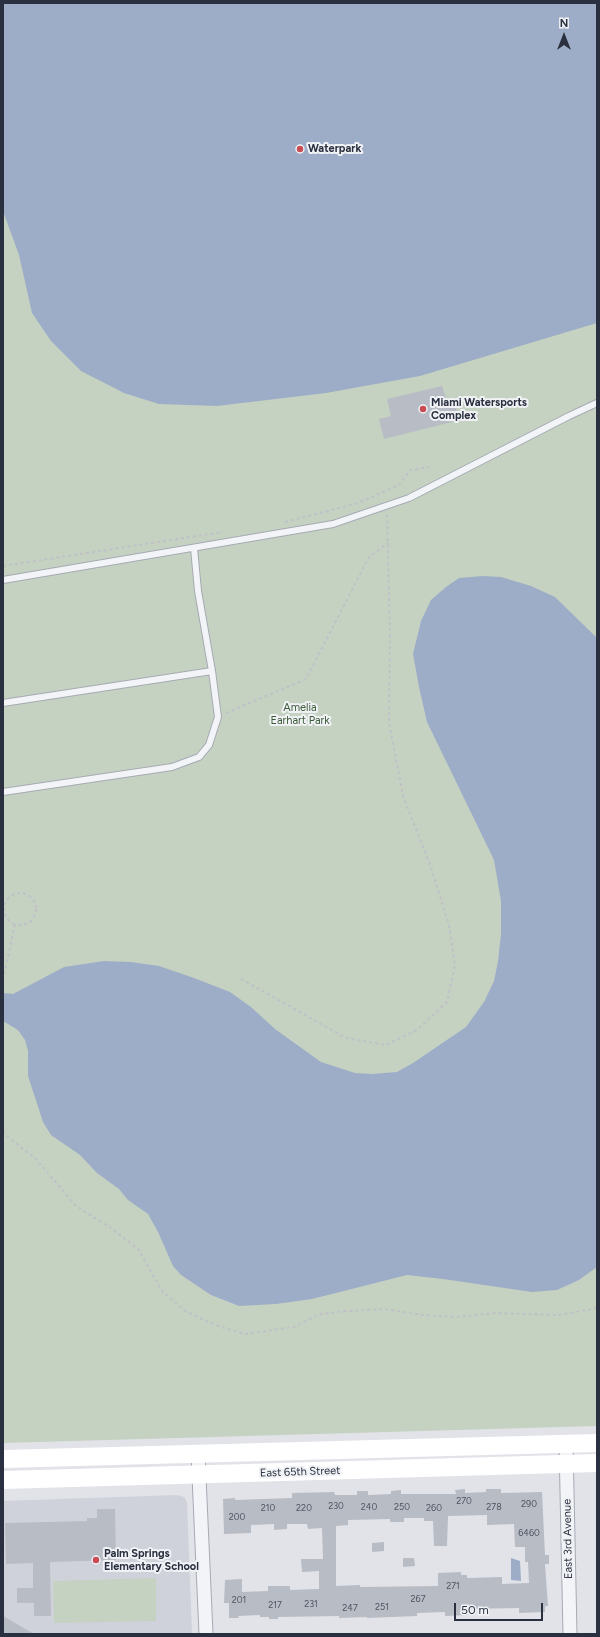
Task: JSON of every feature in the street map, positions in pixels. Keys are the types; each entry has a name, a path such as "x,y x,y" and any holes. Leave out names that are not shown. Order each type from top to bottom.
{"main road":[{"name":"East 65th Street","path":"3,1460 597,1443"},
{"name":"East 65th Street","path":"3,1480 597,1463"}],"street":[{"name":"East 3rd Avenue","path":"566,1444 570,1634"},
{"path":"198,1454 206,1634"}],"lane":[{"path":"3,580 333,524 409,498 597,403"},
{"path":"3,792 172,767 199,757 208,745 218,717 212,671 198,591 194,548"},
{"path":"3,703 212,671"}],"path":[{"path":"279,523 358,503 399,485 410,470 430,467"},
{"path":"241,979 346,1038 386,1045 417,1030 447,1002 455,965 449,925 431,867 403,796 389,722 390,632 387,506"},
{"path":"3,566 225,532"},
{"path":"218,717 306,679 369,557 388,543"},
{"path":"16,894 27,895 35,904 36,909 32,920 27,924 16,924 10,922 4,912 6,901 16,894"},
{"path":"3,980 16,924"},
{"path":"3,1131 8,1137 36,1159 76,1206 111,1228 138,1249 162,1291 185,1311 225,1328 246,1334 266,1332 294,1327 320,1314 385,1309 422,1315 456,1317 496,1313 558,1315 597,1308"}],"shaded area":[{"name":"Palm Springs Elementary School","path":"177,1495 184,1497 187,1502 192,1634 3,1634 3,1501"}],"green space":[{"name":"Amelia Earhart Park","path":"3,3 597,3 597,1426 3,1443"},
{"path":"156,1578 156,1621 54,1623 53,1581"}],"water":[{"name":"Waterpark","path":"3,3 597,3 597,323 420,376 326,393 217,406 159,404 124,393 81,371 51,341 32,313 19,255 3,211"},
{"path":"483,576 501,577 531,586 555,597 597,638 597,1267 579,1280 557,1290 532,1292 407,1275 312,1299 276,1304 239,1306 211,1295 181,1275 173,1266 158,1232 148,1214 128,1200 119,1189 97,1173 80,1155 51,1135 43,1122 28,1076 28,1051 25,1040 18,1030 3,1021 3,993 13,994 64,967 104,961 131,962 159,966 230,992 251,1007 275,1029 321,1062 355,1073 372,1074 397,1072 413,1063 466,1027 484,1002 494,981 501,934 501,901 494,860 427,722 413,654 421,621 431,600 459,578"},
{"path":"511,1558 520,1561 521,1581 511,1580"}],"building":[{"name":"Miami Watersports Complex","path":"442,386 447,402 454,401 460,420 384,439 379,419 391,416 387,399"},
{"path":"465,1489 465,1493 486,1492 486,1489 501,1489 501,1493 542,1492 545,1555 549,1555 549,1564 545,1564 548,1606 545,1606 545,1612 519,1613 519,1608 468,1609 468,1615 445,1616 445,1612 417,1613 417,1616 367,1618 339,1618 339,1616 278,1617 278,1619 269,1619 269,1617 260,1617 260,1615 229,1618 229,1603 224,1603 225,1580 242,1579 242,1592 268,1591 268,1586 290,1586 290,1590 319,1589 319,1571 302,1572 301,1559 323,1559 322,1528 308,1529 307,1524 287,1524 287,1529 274,1530 274,1524 251,1525 251,1533 224,1534 223,1499 292,1498 292,1493 334,1492 335,1495 357,1495 357,1491 368,1491 368,1495 391,1494 391,1491 401,1490 401,1494 456,1494 455,1490","holes":["487,1515 487,1525 514,1524 515,1547 525,1547 525,1562 528,1562 529,1583 502,1584 502,1577 467,1578 467,1575 461,1575 461,1572 438,1573 438,1586 336,1586 336,1526 348,1525 348,1520 390,1519 390,1522 404,1522 404,1518 424,1518 424,1521 433,1521 434,1546 447,1546 448,1516"]},
{"path":"97,1509 115,1509 116,1560 50,1562 51,1616 34,1616 34,1603 17,1603 17,1588 33,1588 33,1563 6,1564 5,1523 87,1521 87,1518 97,1518"},
{"path":"384,1542 384,1551 372,1552 372,1543"},
{"path":"403,1558 414,1558 415,1566 403,1567"},
{"path":"3,1616 34,1634 3,1634"}],"place":[{"name":"Waterpark","path":"300,149"},
{"name":"Miami Watersports Complex","path":"423,409"},
{"name":"Palm Springs Elementary School","path":"96,1560"}]}
